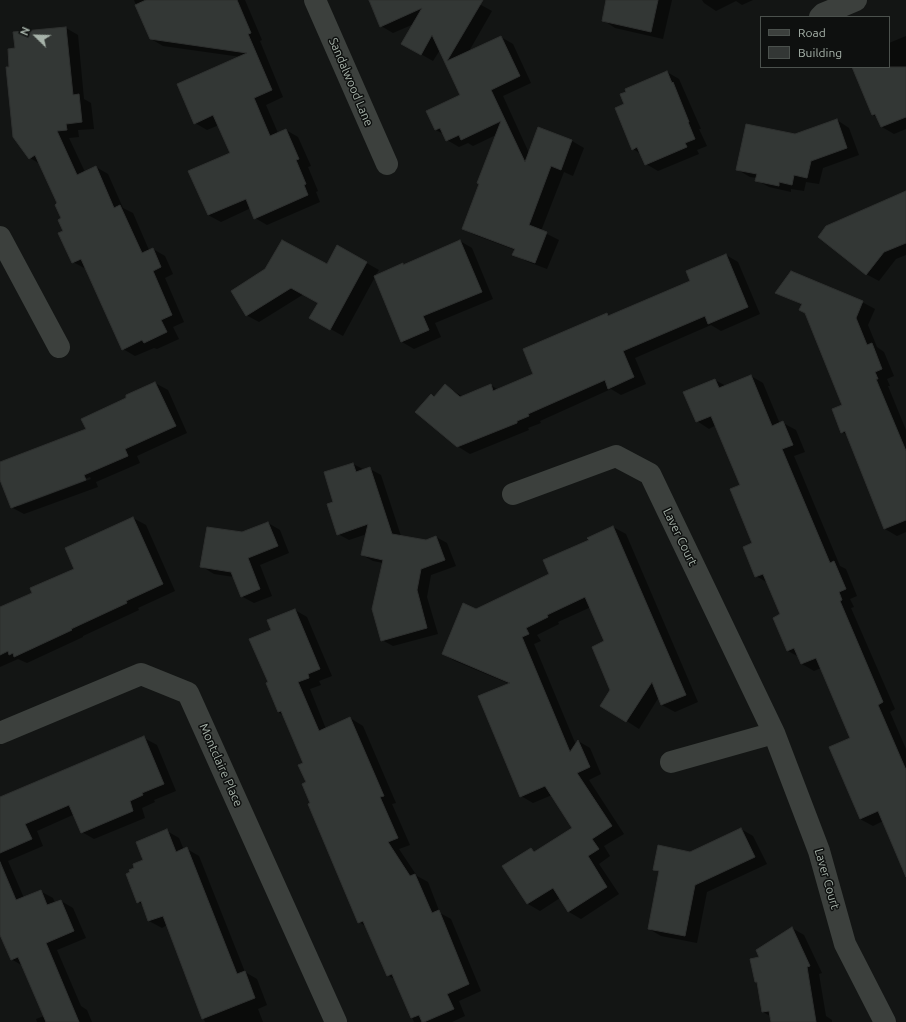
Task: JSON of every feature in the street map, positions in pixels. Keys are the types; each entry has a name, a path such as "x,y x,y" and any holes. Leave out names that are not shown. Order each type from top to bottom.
{"street":[{"name":"Sandalwood Lane","path":"315,0 387,164"},
{"path":"821,16 856,0"},
{"path":"0,237 59,347"},
{"name":"Laver Court","path":"513,494 616,456 650,474 774,733 819,851 845,944 885,1022"},
{"name":"Montclaire Place","path":"0,733 141,674 188,693 336,1022"},
{"path":"671,762 774,733"}],"building":[{"path":"146,0 237,0 251,33 248,34 272,90 254,98 270,136 286,129 299,159 296,160 306,184 304,185 308,195 254,219 246,199 208,215 188,171 230,153 213,115 194,124 177,84 247,53 150,39 135,5"},
{"path":"369,0 483,0 447,61 501,36 520,76 491,90 525,162 538,127 572,140 561,170 551,166 529,225 547,232 535,263 512,255 515,249 462,229 479,184 477,183 501,121 461,140 459,135 446,141 440,128 435,130 426,111 460,95 432,35 421,55 401,44 422,8 380,27"},
{"path":"606,0 658,0 651,32 602,21"},
{"path":"66,27 73,95 79,94 82,122 66,124 67,130 57,131 77,175 96,166 114,208 120,205 142,253 153,248 161,267 153,271 172,315 161,320 167,332 144,343 142,340 122,350 81,259 72,263 58,233 63,231 58,220 61,218 55,205 57,203 35,155 29,159 13,137 6,67 9,67 8,49 15,48 13,32"},
{"path":"906,67 906,117 881,127 875,114 872,115 852,68"},
{"path":"667,71 672,83 673,82 695,139 685,143 687,147 645,165 637,147 632,150 615,108 624,104 620,94 626,92 625,89"},
{"path":"837,119 847,148 811,161 807,178 794,175 792,185 779,182 779,186 755,181 757,174 736,170 746,124 795,134"},
{"path":"906,191 906,243 884,252 866,275 818,237 826,226"},
{"path":"282,240 327,264 337,245 367,262 330,330 309,318 318,303 291,288 246,316 231,291 265,269"},
{"path":"460,240 482,292 423,316 429,330 401,342 374,276"},
{"path":"726,254 748,307 708,324 705,316 623,351 634,377 608,389 605,380 528,414 529,416 517,421 517,423 457,447 415,412 431,394 434,397 445,384 460,397 491,384 493,391 533,374 523,349 607,313 608,316 690,281 686,271"},
{"path":"791,271 863,301 856,318 867,345 872,343 882,369 875,372 878,379 876,379 906,451 906,520 884,529 845,431 841,433 832,409 842,405 805,313 799,310 802,304 775,293"},
{"path":"751,375 772,426 783,421 793,445 782,449 830,563 834,561 846,589 839,592 842,600 840,601 883,702 878,705 906,770 906,877 878,811 860,819 829,747 850,738 816,658 801,664 794,648 787,651 773,618 780,614 763,574 755,577 743,547 752,543 730,489 740,485 711,416 696,422 683,392 715,379 719,388"},
{"path":"155,382 176,426 125,449 128,456 84,475 86,480 11,508 0,480 0,462 86,429 81,419 126,398 126,395"},
{"path":"353,463 356,472 370,467 392,534 426,540 436,536 445,560 421,569 417,590 427,628 381,641 372,609 383,560 361,555 368,524 337,535 327,504 333,502 324,472"},
{"path":"133,517 163,584 126,601 127,603 71,629 72,630 14,657 13,653 9,655 8,651 0,655 0,607 32,593 30,588 74,569 65,548"},
{"path":"268,522 278,546 248,558 260,589 241,597 231,572 200,567 207,527 242,532"},
{"path":"613,526 686,695 661,705 652,682 626,722 600,706 610,690 592,647 604,641 585,597 547,615 548,617 526,628 529,634 522,637 570,752 578,740 590,767 577,773 612,826 592,839 599,849 588,856 607,887 568,912 553,888 527,904 502,866 531,848 534,852 572,828 545,786 520,797 478,696 510,683 442,654 463,603 476,609 549,574 543,560 589,540 587,538"},
{"path":"295,609 320,669 308,674 309,678 298,682 319,731 350,717 384,796 380,797 398,838 388,842 410,876 415,874 432,913 439,910 469,984 447,994 454,1009 424,1022 422,1022 419,1015 411,1018 392,974 387,976 363,921 358,923 308,804 310,803 302,784 306,782 298,765 303,763 281,711 278,712 266,683 268,682 249,639 271,630 267,620"},
{"path":"144,736 164,784 142,793 143,795 130,801 133,811 81,833 69,805 25,824 32,839 0,853 0,797"},
{"path":"741,828 755,857 695,885 685,936 648,929 659,871 653,870 658,845 690,852"},
{"path":"167,829 176,852 187,847 237,974 245,971 255,998 202,1019 163,916 148,921 141,901 137,903 126,874 130,872 129,870 134,868 133,864 143,860 136,842"},
{"path":"0,862 16,900 41,890 47,905 61,900 74,931 46,943 79,1022 46,1022 18,957 11,960 0,935"},
{"path":"792,927 810,966 807,967 816,1022 771,1022 769,1011 762,1012 757,982 755,982 750,959 759,957 756,950"}]}
